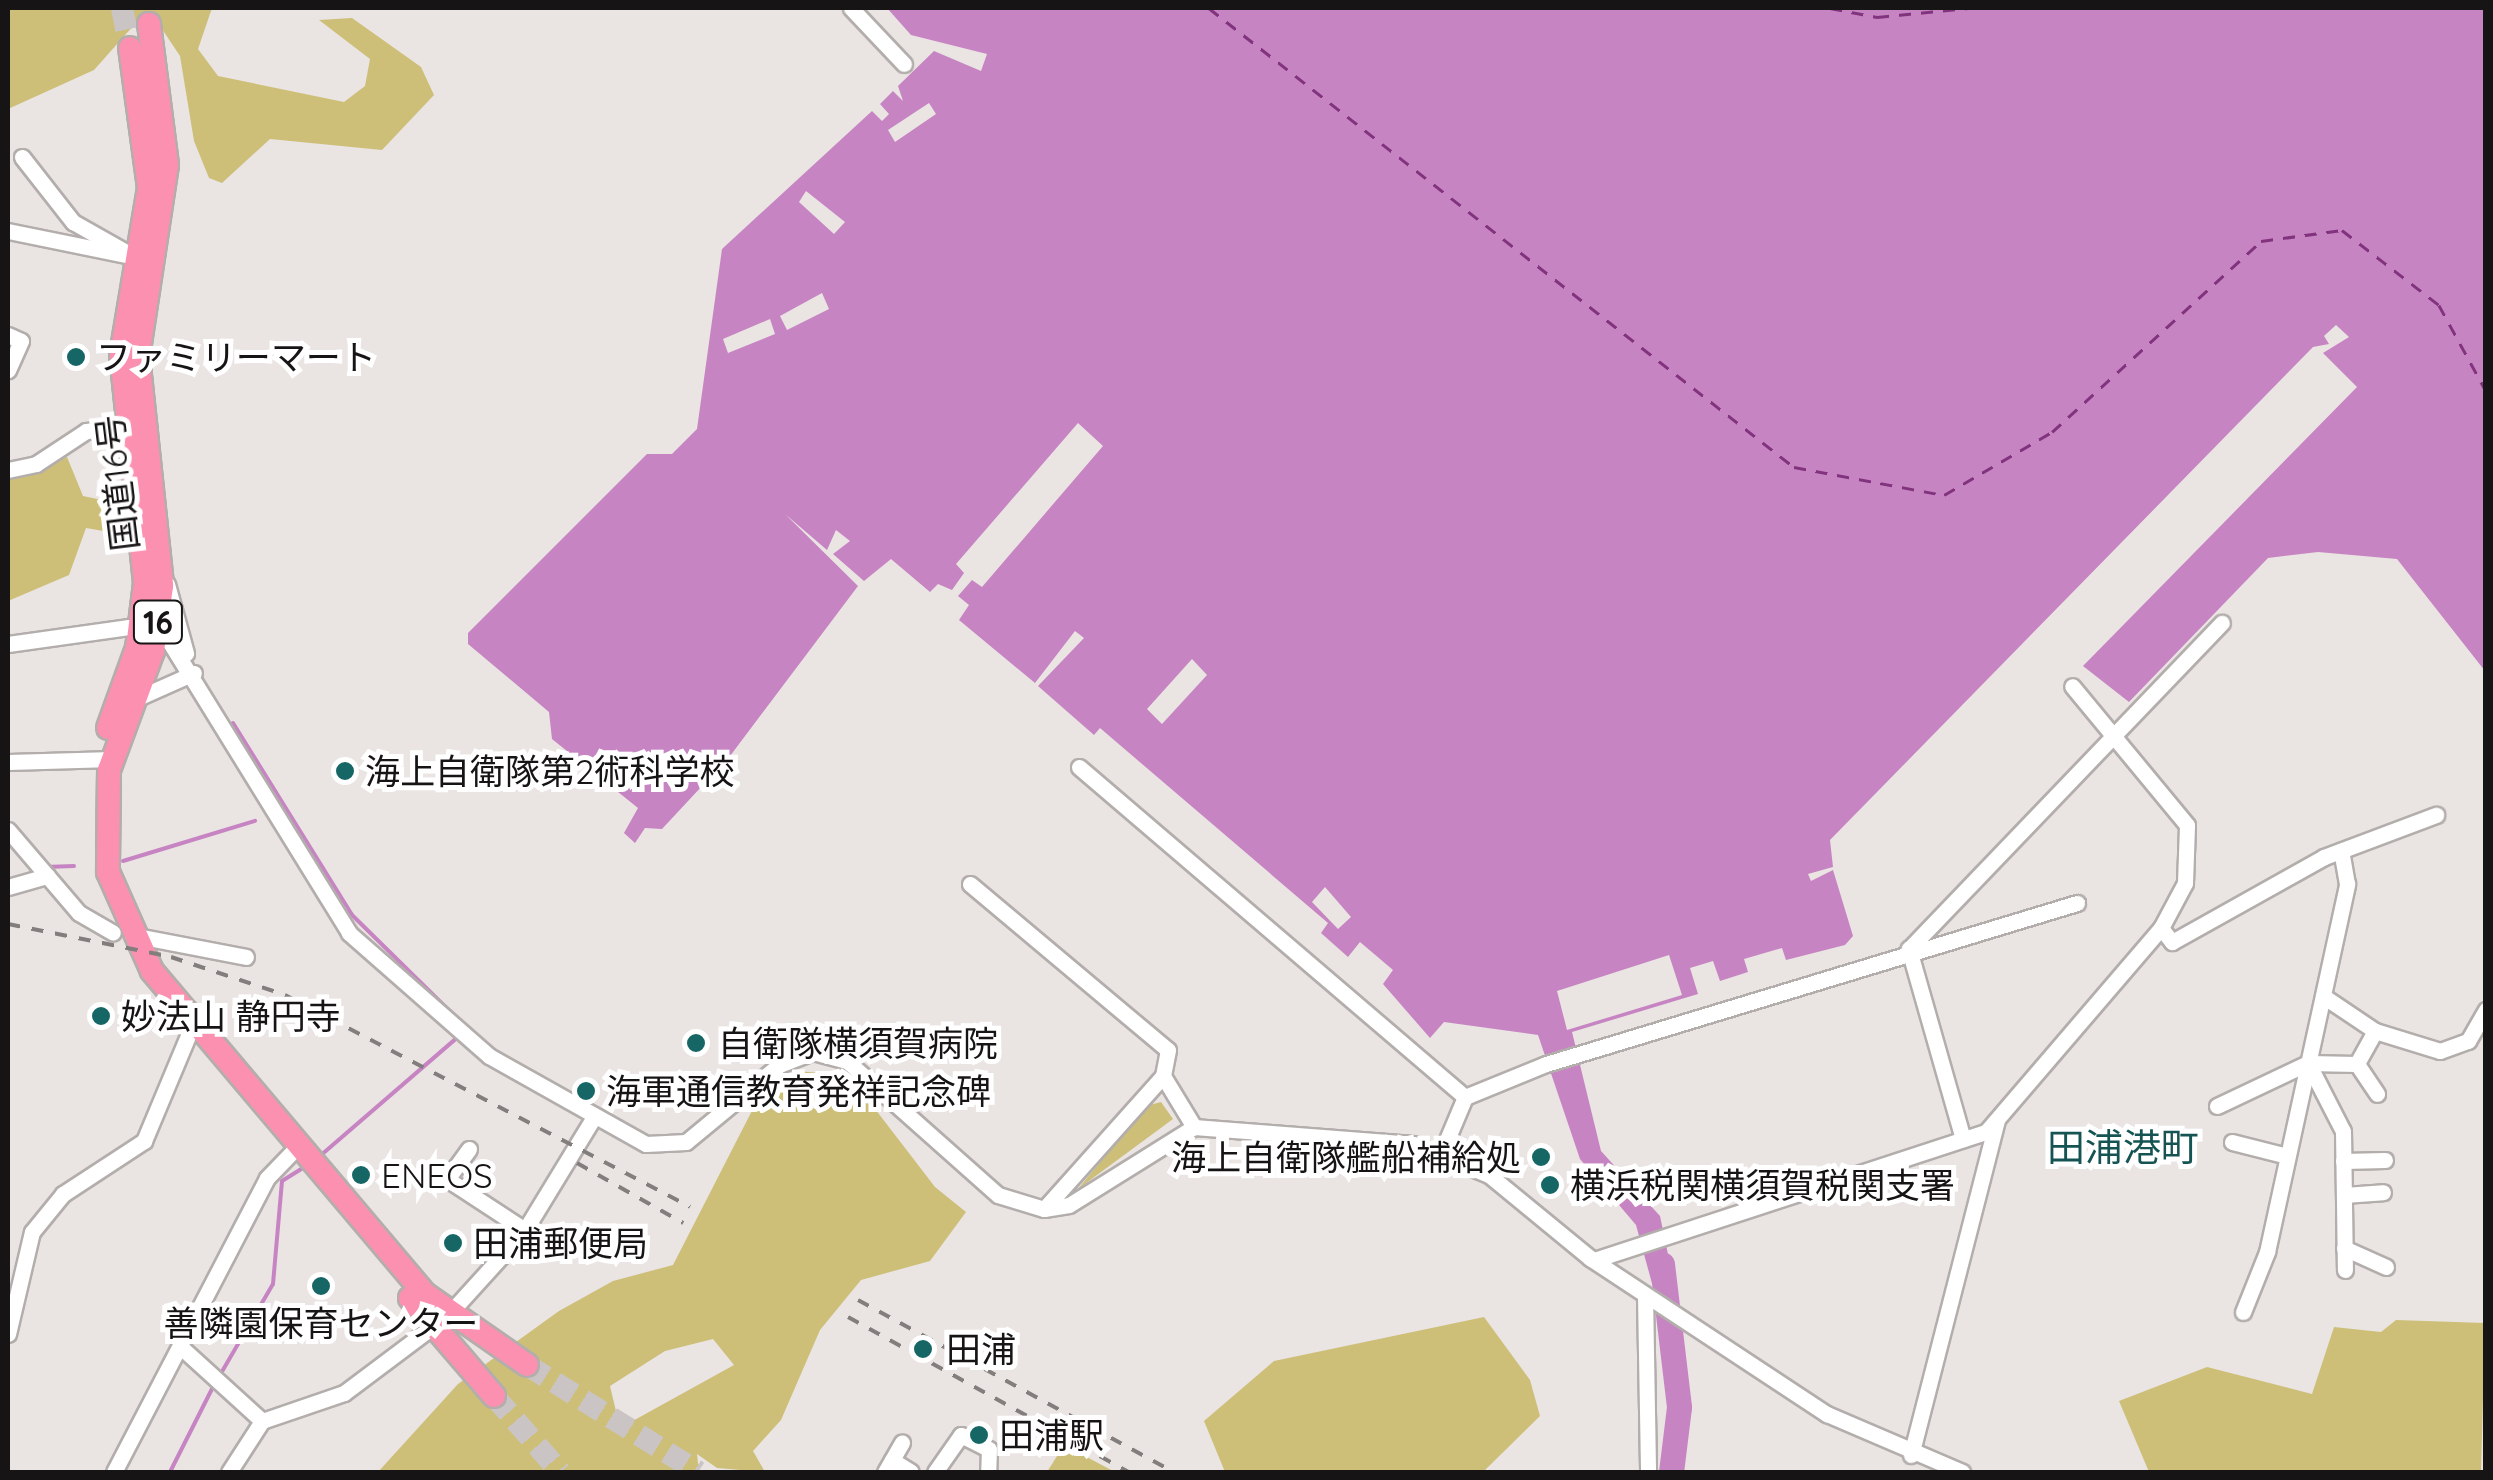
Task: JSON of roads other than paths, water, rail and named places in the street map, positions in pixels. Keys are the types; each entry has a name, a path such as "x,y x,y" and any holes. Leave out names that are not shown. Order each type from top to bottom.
{"highway":[{"name":"国道16号","path":"105,759 135,701 161,556 121,355 139,257 150,164 150,24"},
{"name":"国道16号","path":"130,48 151,101"},
{"name":"国道16号","path":"136,426 148,630 105,759 90,830 122,933 188,1036 301,1158 441,1320 494,1396"},
{"name":"国道16号","path":"122,933 301,1158"},
{"name":"国道16号","path":"441,1320 527,1365"}],"street":[{"path":"851,8 904,64"},
{"path":"22,157 73,222 139,257"},
{"path":"8,232 139,257"},
{"path":"8,335 21,341 8,370"},
{"path":"8,470 36,464 86,431 136,426"},
{"path":"161,556 191,668 240,768 349,933 489,1056 594,1117 671,1147 779,1066 829,1054 998,1195 1044,1210 1069,1204 1194,1127 1441,1154 1489,1175 1594,1260 1827,1414 1911,1454 1962,1472"},
{"path":"1909,949 2112,733 2222,623"},
{"path":"8,644 148,630 191,668"},
{"path":"135,701 168,677 191,668"},
{"path":"1594,1260 1607,1248 1962,1140 1997,1121 2161,928 2185,883 2187,825 2072,686"},
{"path":"8,762 105,759"},
{"path":"1079,767 1466,1097"},
{"path":"2161,928 2172,942 2341,850 2436,815"},
{"path":"8,830 79,913 122,933 246,957"},
{"path":"2243,1312 2288,1156 2347,884 2341,850"},
{"path":"8,887 46,876"},
{"path":"970,884 1168,1050 1163,1076 1044,1210"},
{"path":"1441,1154 1466,1097 1909,949 2077,903"},
{"path":"1909,949 1962,1140"},
{"path":"2322,996 2375,1031 2440,1050 2480,1032 2486,1010"},
{"path":"2357,1064 2375,1031"},
{"path":"8,1334 32,1232 63,1194 144,1140 188,1036"},
{"path":"2308,1062 2343,1131 2345,1270"},
{"path":"2217,1106 2308,1062 2357,1064"},
{"path":"2357,1064 2377,1094"},
{"path":"1163,1076 1194,1127"},
{"path":"229,1472 262,1421 344,1393 441,1320 525,1230 594,1117"},
{"path":"1911,1454 1997,1121"},
{"path":"2232,1142 2288,1156"},
{"path":"469,1149 446,1178 525,1230"},
{"path":"114,1472 183,1349 301,1158"},
{"path":"2343,1161 2385,1160"},
{"path":"2344,1195 2384,1192"},
{"path":"2344,1248 2386,1267"},
{"path":"1648,1472 1649,1298"},
{"path":"183,1349 262,1421"},
{"path":"935,1472 961,1435 989,1449 988,1472"},
{"path":"902,1442 888,1466 910,1472"}],"waterway":[{"path":"233,723 352,915 467,1028"},
{"path":"123,861 255,821"},
{"path":"45,867 74,866"},
{"path":"320,1156 460,1035"},
{"path":"220,1375 273,1284 282,1181 304,1167"},
{"path":"1662,1264 1679,1407 1671,1472"},
{"path":"170,1472 215,1383"}],"tunnel":[{"path":"122,8 130,48"},
{"path":"527,1365 698,1472"},
{"path":"494,1396 560,1472"}],"railway":[{"path":"8,924 171,957 285,995 690,1207"},
{"path":"577,1163 683,1223"},
{"path":"858,1300 1174,1472"},
{"path":"848,1317 1129,1472"}],"place":[{"name":"ファミリーマート","path":"76,357"},
{"name":"海上自衛隊第2術科学校","path":"345,771"},
{"name":"妙法山 静円寺","path":"101,1016"},
{"name":"自衛隊横須賀病院","path":"696,1043"},
{"name":"海軍通信教育発祥記念碑","path":"586,1091"},
{"name":"海上自衛隊艦船補給処","path":"1541,1157"},
{"name":"ENEOS","path":"361,1175"},
{"name":"横浜税関横須賀税関支署","path":"1550,1185"},
{"name":"田浦郵便局","path":"453,1243"},
{"name":"善隣園保育センター","path":"321,1286"},
{"name":"田浦","path":"923,1349"},
{"name":"田浦駅","path":"979,1435"}],"district":[{"name":"田浦港町","path":"2123,1148"}]}
